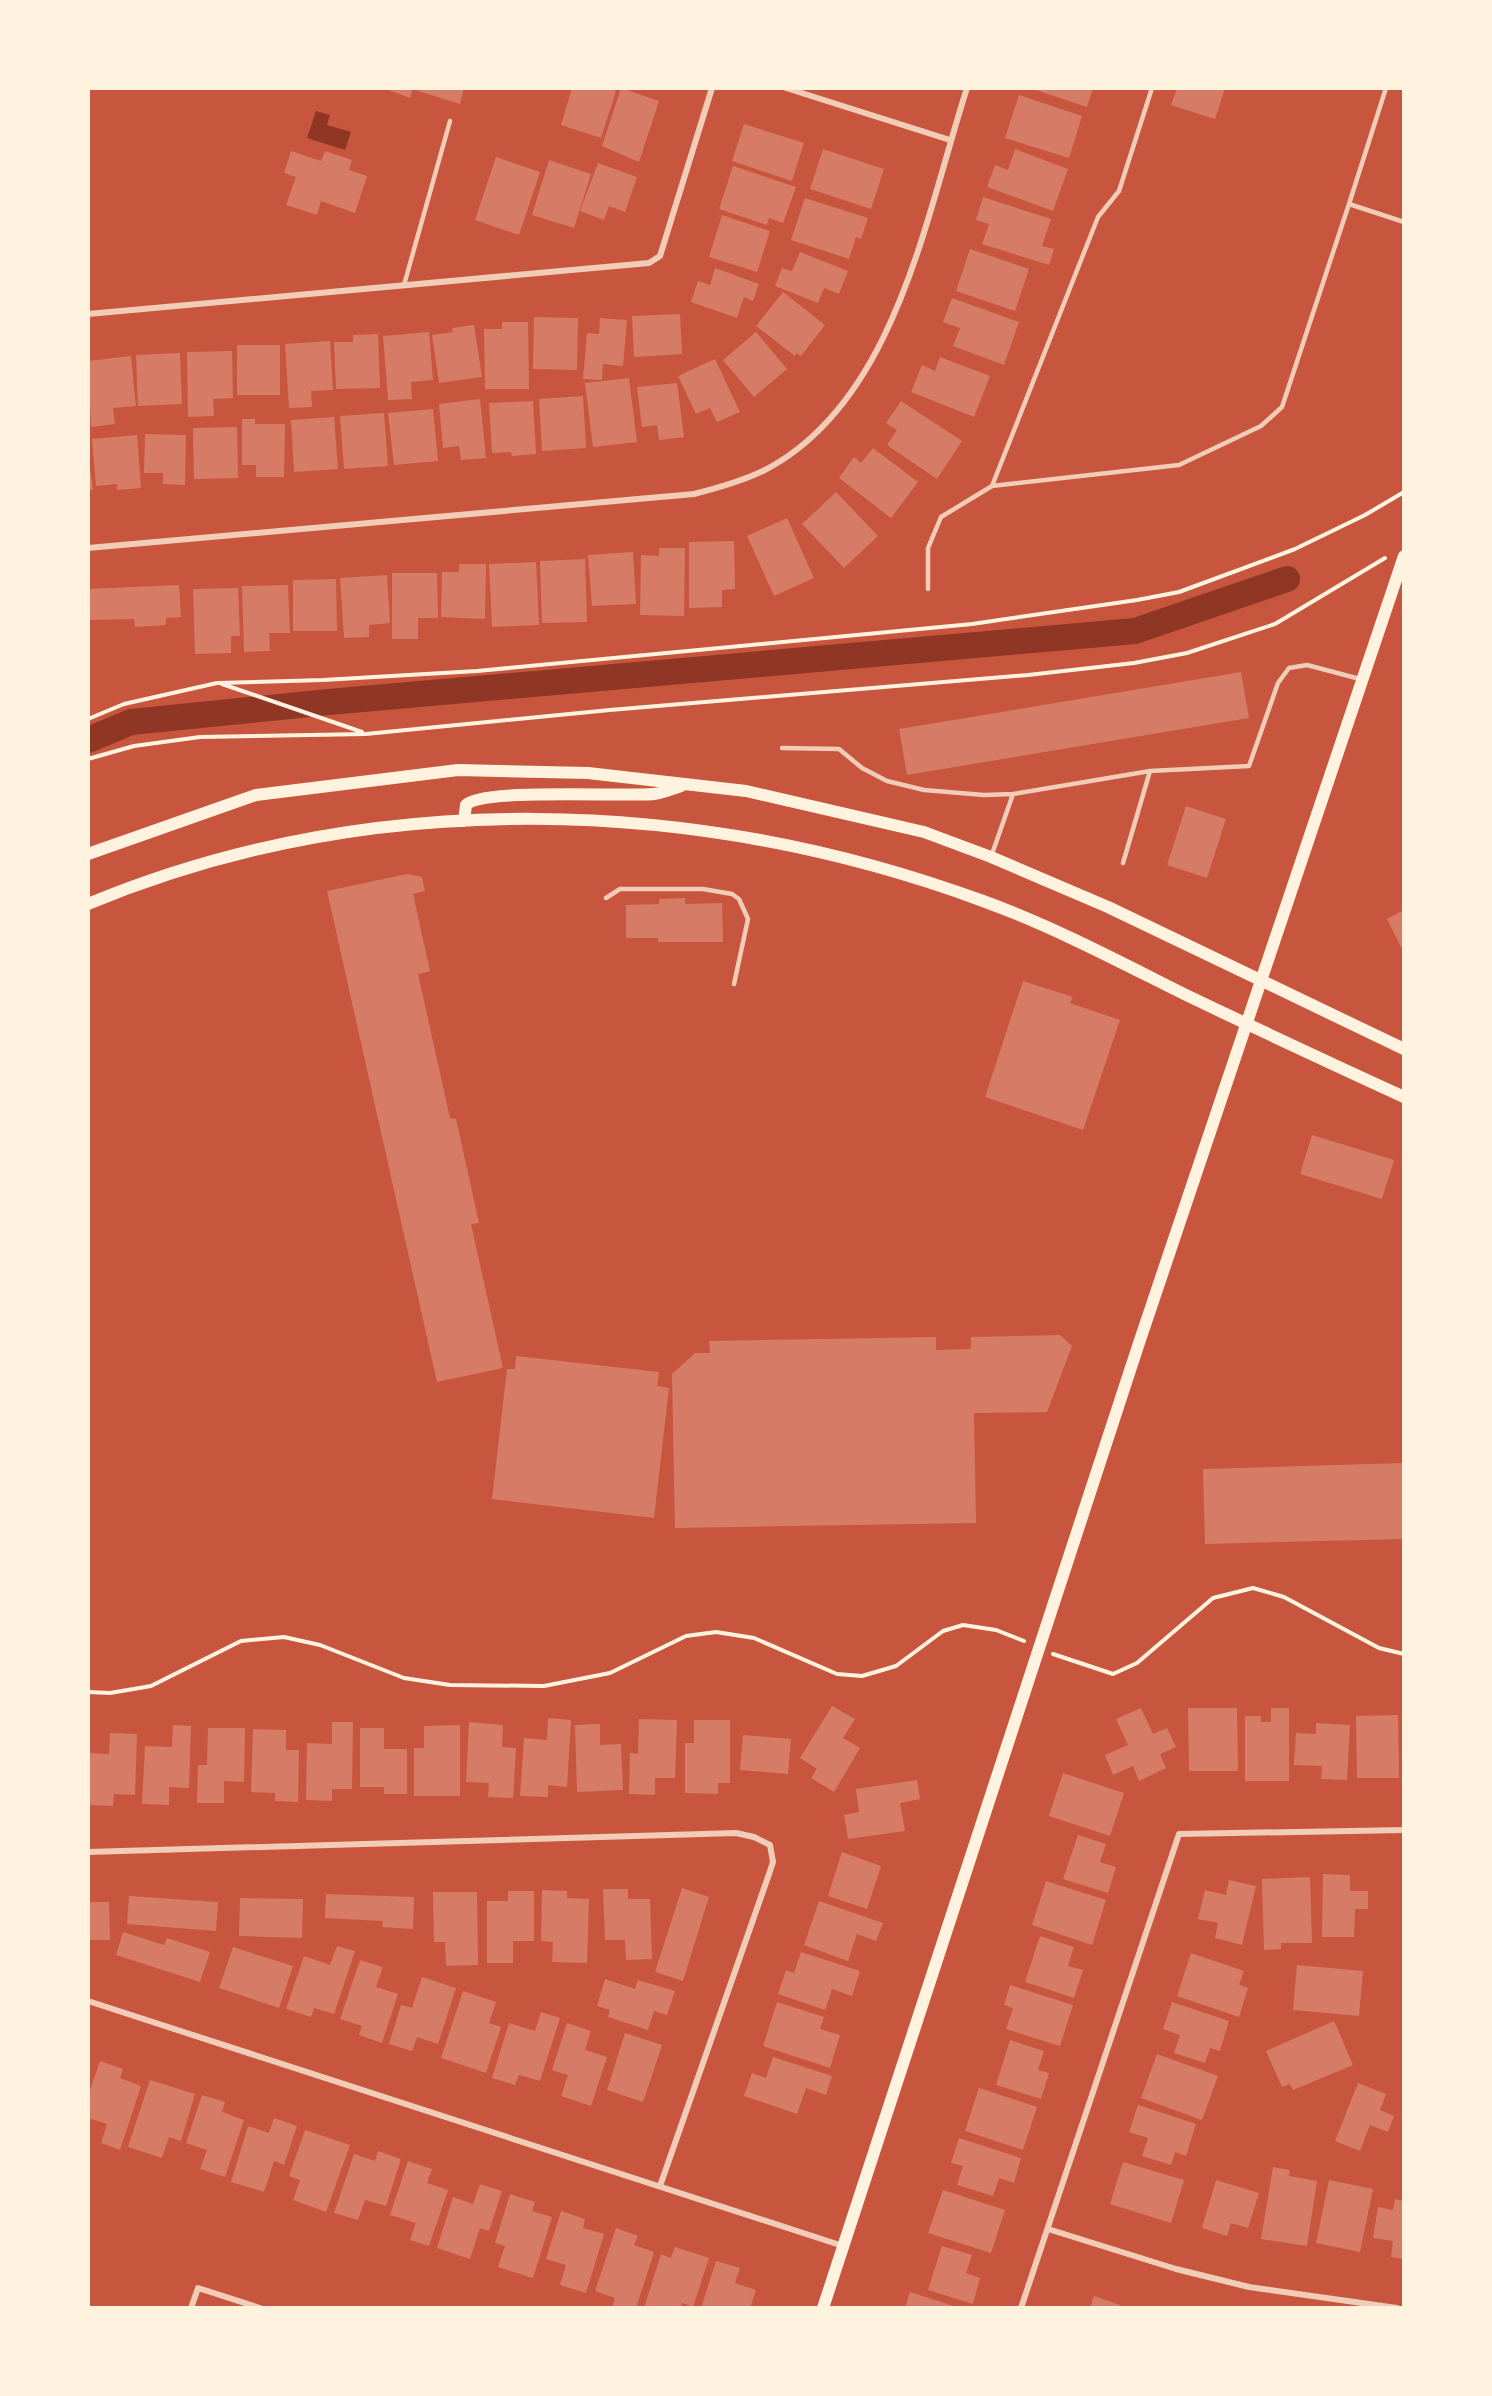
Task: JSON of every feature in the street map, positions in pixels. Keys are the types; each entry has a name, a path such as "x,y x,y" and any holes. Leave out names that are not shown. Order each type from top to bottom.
{"main road":[{"path":"823,2307 1138,1346 1362,680 1399,554"},
{"path":"88,854 256,795 458,770 588,773 746,790 924,832 991,857 1108,907 1404,1049"},
{"path":"464,821 465,805 472,799 656,794 687,784"},
{"path":"88,904 183,871 260,850 384,828 464,821 558,818 646,822 728,832 833,854 925,880 987,902 1072,939 1404,1097"}],"street":[{"path":"88,314 649,264 660,255 712,88"},
{"path":"786,88 950,140"},
{"path":"88,548 694,494 730,485 764,471 795,451 820,430 873,361 892,324 908,278 967,88"},
{"path":"1021,2307 1179,1834 1404,1830"},
{"path":"88,1852 736,1833 754,1837 770,1845 773,1862 660,2186"},
{"path":"88,2001 843,2247"},
{"path":"1048,2229 1176,2269 1249,2287 1397,2307"},
{"path":"191,2307 198,2288 260,2307"}],"lane":[{"path":"992,486 1098,217 1119,190 1152,88"},
{"path":"928,589 928,548 941,517 992,486 1179,465 1261,426 1282,407 1386,88"},
{"path":"404,285 450,121"},
{"path":"1349,204 1404,222"},
{"path":"782,748 839,749 862,768 887,781 924,790 964,794 1013,794 1150,771 1249,766 1278,683 1289,668 1307,665 1362,680"},
{"path":"1124,863 1150,771"},
{"path":"991,857 1013,794"},
{"path":"606,898 620,890 703,889 732,894 739,899 748,919 734,984"}],"path":[{"path":"88,719 124,704 218,683 322,681 477,671 972,624 1137,600 1179,592 1295,549 1365,515 1404,492"},
{"path":"88,759 134,746 200,737 366,734 610,710 1028,675 1134,663 1186,653 1275,624 1399,554"},
{"path":"218,683 366,734"},
{"path":"1081,1665 1113,1674 1137,1663 1213,1598 1253,1588 1284,1597 1379,1648 1404,1654"},
{"path":"88,1692 110,1693 151,1686 241,1641 284,1637 320,1644 404,1678 450,1685 544,1686 610,1673 686,1636 716,1632 754,1638 837,1674 862,1676 896,1666 943,1631 963,1625 996,1630"}],"shaded area":[{"path":"316,111 330,115 327,125 351,132 345,150 307,138"}],"building":[{"path":"383,88 413,88 410,98"},
{"path":"419,88 464,88 460,104 418,91"},
{"path":"572,88 608,88 616,91 601,138 561,125"},
{"path":"621,88 659,101 639,162 602,146"},
{"path":"1030,88 1093,88 1087,107"},
{"path":"1177,88 1225,88 1215,119 1171,105"},
{"path":"1019,95 1082,116 1069,158 1005,138"},
{"path":"744,124 804,143 792,181 732,161"},
{"path":"823,149 884,169 871,209 810,189"},
{"path":"1015,149 1068,169 1053,211 987,187 995,165 1008,170"},
{"path":"291,151 321,161 325,151 352,160 349,170 367,176 355,213 321,201 317,215 286,205 296,177 284,173"},
{"path":"496,157 540,172 519,235 475,220"},
{"path":"549,160 591,174 574,228 532,215"},
{"path":"598,163 637,177 625,212 609,206 604,220 580,211"},
{"path":"733,166 796,187 783,223 769,218 767,225 719,209"},
{"path":"983,197 1051,219 1042,246 1054,249 1049,265 982,244 989,224 976,220"},
{"path":"805,198 868,218 861,239 856,237 849,259 791,240"},
{"path":"722,215 770,231 757,272 709,257"},
{"path":"970,249 1029,269 1015,311 956,291"},
{"path":"800,252 848,271 839,294 824,288 818,303 775,286 782,268 792,271"},
{"path":"715,268 759,284 753,301 744,297 737,318 691,302 698,281 710,285"},
{"path":"783,292 825,325 801,356 796,353 795,356 756,326"},
{"path":"952,298 1019,322 1004,365 953,346 960,328 943,322"},
{"path":"680,314 682,354 634,357 632,316"},
{"path":"534,317 578,318 577,370 533,369"},
{"path":"600,318 627,320 623,366 603,364 602,380 583,379 587,333 599,334"},
{"path":"502,322 528,322 529,389 485,389 484,329 502,329"},
{"path":"474,325 482,377 439,383 432,335 453,332 452,328"},
{"path":"429,332 433,380 411,382 412,399 388,400 383,336"},
{"path":"756,332 787,369 754,397 723,360"},
{"path":"378,334 380,388 336,389 334,342 353,342 353,335"},
{"path":"330,341 333,390 311,391 312,407 289,408 285,344"},
{"path":"237,345 280,345 280,395 237,395"},
{"path":"232,351 233,398 213,399 214,416 188,417 187,352"},
{"path":"180,353 182,404 138,406 136,355"},
{"path":"131,356 136,406 113,408 115,424 91,427 88,361"},
{"path":"940,357 990,376 974,417 911,392 922,365 935,371"},
{"path":"715,359 740,412 717,422 710,408 696,414 678,376"},
{"path":"629,378 637,442 593,447 585,383"},
{"path":"677,383 684,437 659,440 657,425 642,427 637,387"},
{"path":"583,396 586,448 542,451 539,399"},
{"path":"480,399 486,458 461,460 459,446 443,448 439,404"},
{"path":"533,401 536,454 512,456 511,452 492,453 489,403"},
{"path":"901,401 962,441 937,479 887,445 897,430 886,423"},
{"path":"433,409 438,461 394,465 388,413"},
{"path":"384,413 388,466 344,469 340,416"},
{"path":"334,417 338,469 294,472 291,420"},
{"path":"242,419 255,419 255,424 285,424 284,477 256,477 256,465 242,465"},
{"path":"237,427 238,478 194,479 193,428"},
{"path":"145,434 186,435 185,485 163,484 163,473 144,473"},
{"path":"137,435 141,488 117,490 117,484 96,486 92,439"},
{"path":"873,448 918,482 891,518 839,478 854,457 861,463"},
{"path":"88,453 93,490 88,490"},
{"path":"836,492 878,536 844,568 802,524"},
{"path":"787,518 814,578 774,596 747,536"},
{"path":"734,541 735,589 722,590 722,607 689,608 689,542"},
{"path":"659,548 685,548 684,616 640,615 641,555 659,556"},
{"path":"633,552 636,604 592,606 588,555"},
{"path":"585,559 587,622 542,623 540,561"},
{"path":"536,562 539,625 492,627 489,564"},
{"path":"459,564 486,564 485,619 441,617 442,572 459,572"},
{"path":"392,573 437,573 438,618 418,618 418,639 392,639"},
{"path":"387,575 390,623 369,625 369,637 344,638 340,578"},
{"path":"336,579 337,631 293,631 293,580"},
{"path":"179,585 181,617 166,618 166,625 135,627 134,619 90,620 88,589"},
{"path":"288,585 290,633 269,633 270,651 244,652 242,586"},
{"path":"238,588 240,636 231,636 231,653 195,654 193,589"},
{"path":"1241,672 1249,718 907,775 899,729"},
{"path":"1186,806 1226,819 1207,878 1167,865"},
{"path":"407,874 422,877 425,891 413,894 430,971 418,974 450,1118 456,1119 479,1223 471,1224 503,1368 437,1382 327,891"},
{"path":"685,898 685,904 722,903 723,942 658,942 658,938 626,938 626,905 659,904 659,899"},
{"path":"1404,910 1404,953 1387,919"},
{"path":"1023,981 1073,997 1070,1003 1120,1020 1083,1130 985,1097"},
{"path":"1312,1135 1394,1160 1382,1199 1300,1174"},
{"path":"1060,1335 1072,1346 1047,1412 974,1413 976,1523 675,1528 672,1374 695,1353 710,1353 709,1341 936,1337 936,1350 971,1349 971,1337"},
{"path":"516,1356 659,1372 657,1386 669,1388 654,1518 492,1499 507,1369 515,1369"},
{"path":"1404,1463 1404,1539 1205,1544 1203,1469"},
{"path":"832,1706 855,1719 843,1738 860,1748 834,1792 811,1778 817,1769 800,1758"},
{"path":"1141,1708 1153,1734 1167,1728 1176,1747 1160,1754 1166,1768 1139,1781 1133,1766 1113,1775 1105,1755 1128,1745 1116,1719"},
{"path":"1188,1708 1237,1708 1238,1771 1189,1771"},
{"path":"1271,1708 1289,1708 1289,1781 1245,1781 1245,1716 1261,1716 1261,1722 1271,1722"},
{"path":"1398,1715 1399,1778 1357,1778 1356,1716"},
{"path":"548,1718 571,1720 567,1787 548,1785 548,1797 520,1796 524,1738 547,1740"},
{"path":"639,1719 677,1720 675,1778 655,1778 655,1795 629,1794 630,1753 638,1754"},
{"path":"694,1720 730,1720 730,1783 718,1783 718,1794 685,1793 685,1743 694,1743"},
{"path":"332,1722 353,1722 352,1789 332,1789 332,1801 306,1800 307,1743 332,1744"},
{"path":"469,1722 503,1725 502,1747 516,1748 513,1798 488,1797 489,1783 466,1782"},
{"path":"1316,1723 1350,1725 1347,1780 1321,1779 1322,1766 1294,1765 1296,1733 1316,1734"},
{"path":"600,1724 600,1745 621,1744 623,1790 577,1792 575,1725"},
{"path":"173,1725 191,1726 189,1788 169,1787 169,1805 142,1804 145,1746 172,1747"},
{"path":"460,1725 460,1796 414,1796 414,1748 424,1748 424,1726"},
{"path":"208,1728 245,1728 244,1782 224,1781 224,1803 197,1803 198,1765 207,1765"},
{"path":"360,1728 384,1728 384,1749 407,1749 407,1794 384,1794 384,1787 360,1787"},
{"path":"253,1729 286,1730 286,1750 299,1750 298,1802 275,1801 275,1793 251,1792"},
{"path":"110,1733 137,1734 135,1795 114,1794 113,1806 88,1805 90,1753 109,1754"},
{"path":"743,1735 791,1739 788,1774 740,1770"},
{"path":"1063,1773 1124,1793 1110,1836 1049,1816"},
{"path":"917,1780 920,1799 900,1803 905,1831 848,1839 844,1815 859,1812 856,1789"},
{"path":"1078,1835 1106,1844 1100,1862 1116,1867 1108,1893 1063,1879"},
{"path":"842,1852 881,1866 867,1909 828,1896"},
{"path":"1323,1874 1350,1875 1350,1891 1368,1891 1368,1909 1355,1909 1354,1937 1322,1937"},
{"path":"1310,1877 1312,1943 1281,1943 1281,1949 1264,1950 1262,1879"},
{"path":"1229,1880 1256,1886 1242,1945 1215,1938 1218,1923 1198,1919 1205,1890 1226,1895"},
{"path":"1046,1881 1106,1900 1092,1945 1032,1925"},
{"path":"682,1888 709,1897 683,1981 655,1972"},
{"path":"603,1889 628,1889 628,1899 650,1899 652,1959 626,1960 625,1940 605,1940"},
{"path":"542,1890 567,1891 567,1898 589,1899 587,1963 552,1962 553,1942 541,1941"},
{"path":"508,1891 534,1891 534,1941 513,1941 513,1963 487,1963 487,1901 508,1901"},
{"path":"433,1892 477,1892 478,1965 446,1966 445,1942 434,1942"},
{"path":"326,1894 414,1897 413,1929 382,1927 383,1921 325,1918"},
{"path":"129,1896 218,1902 216,1931 127,1924"},
{"path":"240,1898 303,1899 302,1938 239,1936"},
{"path":"819,1901 883,1923 876,1941 857,1934 848,1961 804,1945"},
{"path":"88,1902 109,1902 110,1940 88,1940"},
{"path":"123,1932 164,1945 167,1938 210,1952 200,1982 116,1955"},
{"path":"1040,1936 1074,1947 1068,1966 1083,1970 1074,1998 1025,1982"},
{"path":"337,1946 355,1951 334,2014 314,2008 311,2017 286,2009 304,1956 330,1965"},
{"path":"233,1947 293,1966 279,2008 219,1988"},
{"path":"801,1952 860,1971 852,1996 832,1989 825,2010 778,1994 786,1970 794,1973"},
{"path":"1191,1953 1244,1971 1239,1985 1248,1988 1239,2017 1177,1996"},
{"path":"360,1960 383,1967 376,1987 398,1994 382,2043 359,2035 362,2026 340,2019"},
{"path":"1297,1965 1363,1971 1359,2016 1293,2010"},
{"path":"422,1977 456,1988 438,2044 417,2037 412,2051 389,2044 401,2005 412,2008"},
{"path":"605,1979 635,1989 638,1980 675,1991 667,2015 654,2011 648,2030 608,2017 610,2010 597,2006"},
{"path":"1010,1985 1073,2005 1060,2046 1006,2029 1013,2008 1004,2005"},
{"path":"463,1991 496,2002 489,2023 501,2027 486,2073 441,2058"},
{"path":"777,2002 824,2017 820,2029 840,2035 830,2068 763,2046"},
{"path":"1172,2002 1229,2021 1220,2051 1210,2048 1205,2063 1174,2053 1180,2035 1163,2029"},
{"path":"541,2012 560,2018 540,2081 519,2075 515,2085 492,2078 509,2023 535,2031"},
{"path":"1334,2021 1353,2065 1293,2090 1290,2084 1282,2087 1266,2051"},
{"path":"567,2023 591,2031 585,2050 607,2057 591,2106 561,2096 568,2075 552,2070"},
{"path":"625,2033 662,2045 643,2102 607,2090"},
{"path":"1010,2040 1044,2051 1038,2070 1049,2073 1041,2099 996,2085"},
{"path":"1157,2054 1218,2076 1202,2120 1141,2098"},
{"path":"773,2057 832,2076 826,2095 806,2088 797,2114 744,2096 752,2073 766,2078"},
{"path":"100,2061 123,2069 120,2078 141,2086 120,2150 101,2143 107,2124 88,2118 88,2096"},
{"path":"150,2080 195,2094 181,2141 169,2137 162,2158 128,2147"},
{"path":"1358,2083 1386,2094 1380,2110 1394,2116 1388,2132 1370,2125 1360,2151 1335,2141"},
{"path":"979,2088 1037,2107 1023,2150 965,2131"},
{"path":"202,2095 225,2102 222,2112 244,2120 225,2177 200,2169 207,2150 186,2143"},
{"path":"1138,2105 1196,2124 1186,2156 1175,2152 1171,2165 1142,2156 1148,2138 1129,2132"},
{"path":"274,2118 297,2126 284,2165 274,2161 264,2192 231,2182 248,2126 269,2133"},
{"path":"305,2130 350,2145 326,2212 293,2200 300,2180 289,2176"},
{"path":"959,2138 1021,2158 1014,2183 999,2178 993,2196 957,2185 963,2166 951,2163"},
{"path":"378,2151 401,2159 386,2206 365,2200 358,2220 334,2213 354,2154 375,2161"},
{"path":"408,2161 432,2169 427,2183 448,2190 429,2246 410,2240 416,2223 390,2215"},
{"path":"1123,2162 1184,2180 1171,2223 1110,2204"},
{"path":"1273,2167 1290,2170 1289,2176 1317,2181 1307,2246 1261,2239"},
{"path":"1216,2180 1259,2193 1248,2228 1231,2223 1227,2236 1202,2228"},
{"path":"1329,2180 1373,2189 1360,2252 1316,2243"},
{"path":"480,2184 502,2191 489,2231 480,2228 470,2259 437,2248 453,2197 473,2204"},
{"path":"943,2190 1005,2210 991,2253 928,2233"},
{"path":"510,2194 535,2202 532,2211 552,2217 533,2278 498,2267 505,2246 495,2243"},
{"path":"1395,2199 1404,2201 1404,2259 1391,2257 1393,2241 1373,2238 1378,2207 1393,2210"},
{"path":"561,2211 585,2219 583,2228 604,2234 586,2293 560,2285 566,2265 546,2259"},
{"path":"616,2228 638,2236 634,2245 654,2252 636,2308 612,2308 615,2298 595,2291"},
{"path":"942,2246 972,2255 966,2273 980,2278 973,2304 928,2290"},
{"path":"675,2247 709,2258 693,2307 682,2303 681,2308 644,2308 661,2254 671,2258"},
{"path":"716,2261 740,2268 735,2283 756,2290 750,2308 701,2308"},
{"path":"910,2292 957,2307 957,2308 905,2308"},
{"path":"1094,2296 1120,2305 1119,2308 1090,2308"}],"waterway":[{"path":"88,740 131,722 329,702 1135,631 1287,579"}]}
